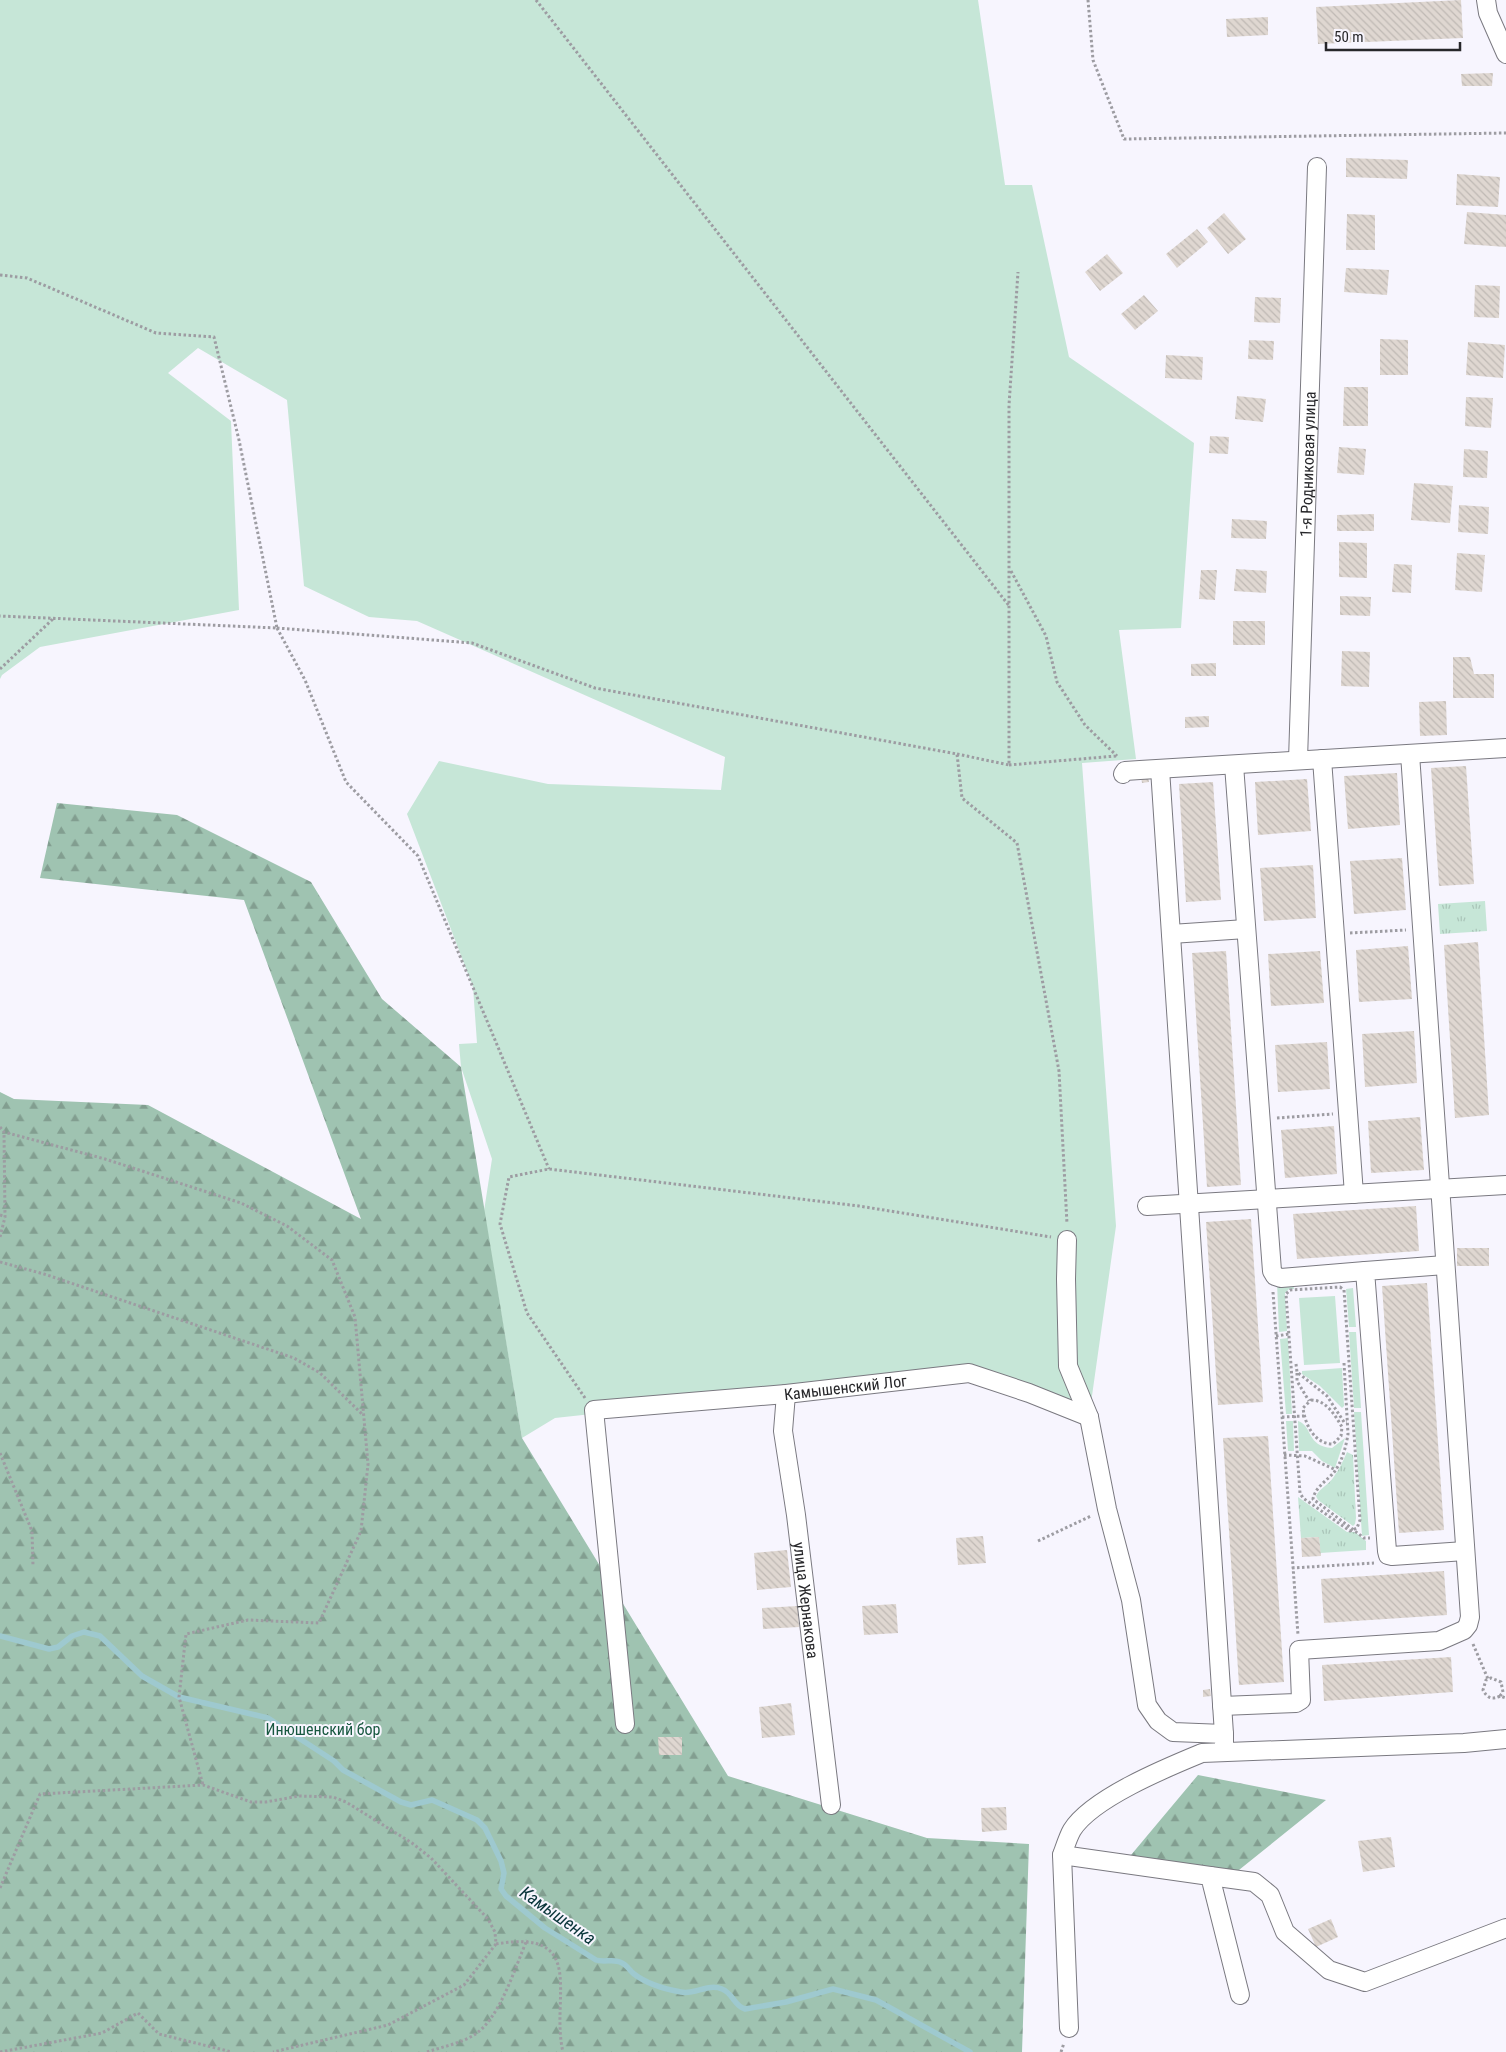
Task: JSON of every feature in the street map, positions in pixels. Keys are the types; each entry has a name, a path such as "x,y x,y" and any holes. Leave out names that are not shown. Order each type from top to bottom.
{"street":[{"path":"1486,0 1488,13 1506,54"},
{"name":"1-я Родниковая улица","path":"1298,760 1317,167"},
{"path":"1124,773 1160,769 1506,748"},
{"path":"1222,1706 1296,1703 1302,1700 1299,1650 1439,1641 1464,1630 1468,1625 1470,1617 1410,754"},
{"path":"1322,759 1354,1194"},
{"path":"1234,765 1272,1270 1275,1276 1281,1278 1445,1265"},
{"path":"1160,769 1225,1752"},
{"path":"1170,934 1246,930"},
{"path":"1146,1206 1506,1186"},
{"path":"1068,1240 1066,1279 1068,1366 1089,1418 1107,1509 1131,1600 1147,1705 1158,1721 1173,1732 1224,1734"},
{"path":"1365,1271 1388,1555 1465,1551"},
{"name":"Камышенский Лог","path":"594,1410 786,1394 969,1373 1029,1393 1089,1418"},
{"name":"улица Жернакова","path":"786,1394 783,1431 796,1515 831,1805"},
{"path":"594,1410 626,1724"},
{"path":"1070,2028 1062,1855 1073,1829 1092,1809 1166,1768 1202,1754 1506,1739"},
{"path":"1062,1855 1254,1882 1270,1895 1285,1932 1329,1970 1365,1982 1506,1928"},
{"path":"1210,1876 1240,1995"}],"path":[{"path":"536,0 1010,608"},
{"path":"1088,0 1093,60 1124,139 1506,133"},
{"path":"1009,764 1009,405 1018,272"},
{"path":"0,275 27,278 156,333 214,337 239,440 277,628 305,680 346,782 418,856 549,1168"},
{"path":"0,616 277,628 472,643 595,688 1009,764 1117,756 1085,725 1057,682 1046,636 1010,570"},
{"path":"0,669 54,618"},
{"path":"594,1410 527,1313 500,1224 508,1177 549,1168 860,1206 1068,1240 1059,1072 1017,843 962,798 957,754"},
{"path":"1335,934 1422,929"},
{"path":"1260,1119 1348,1114"},
{"path":"0,1127 4,1132 105,1159 241,1203 287,1226 332,1260 355,1317 368,1464 362,1531 319,1623 248,1620 186,1634 180,1697 203,1785"},
{"path":"0,1237 5,1217 4,1132"},
{"path":"0,1215 5,1217"},
{"path":"0,1262 53,1276 294,1358 320,1373 363,1415"},
{"path":"1275,1276 1273,1285 1276,1336 1299,1650"},
{"path":"1343,1288 1360,1520 1359,1525 1354,1530 1346,1529 1301,1495 1286,1294 1288,1291 1343,1288"},
{"path":"1276,1336 1289,1334"},
{"path":"1344,1363 1348,1434 1346,1446 1336,1470 1320,1486 1313,1498 1364,1538"},
{"path":"1296,1364 1297,1381 1309,1401"},
{"path":"1297,1372 1327,1396 1346,1422"},
{"path":"1318,1400 1325,1405 1342,1427 1341,1436 1338,1441 1326,1444 1319,1440 1310,1429 1304,1416 1303,1408 1309,1401 1318,1400"},
{"path":"1347,1410 1352,1410"},
{"path":"1282,1417 1304,1416"},
{"path":"1339,1422 1346,1422"},
{"path":"0,1453 32,1532 33,1566"},
{"path":"1284,1455 1306,1456 1336,1470"},
{"path":"1038,1540 1107,1509"},
{"path":"1292,1568 1376,1562 1388,1555"},
{"path":"1473,1645 1488,1680"},
{"path":"1500,1696 1503,1692 1501,1682 1496,1679 1488,1680 1483,1685 1485,1695 1495,1698 1500,1696 1506,1698"},
{"path":"0,1888 40,1794 203,1785 251,1802 266,1802 299,1796 333,1797 346,1802 412,1843 431,1858 488,1919 495,1932 496,1944 464,1985 388,2025 273,2052"},
{"path":"496,1944 527,1940 544,1946 554,1954 558,1961 561,1993 560,2041 563,2052"},
{"path":"426,2052 473,2036 482,2029 494,2014 527,1940"},
{"path":"0,2052 102,2033 138,2013 159,2034 232,2052"}],"green space":[{"path":"0,0 978,0 1005,185 1032,185 1069,357 1194,443 1181,628 1119,630 1136,759 1082,763 1116,1226 1089,1417 969,1373 555,1418 522,1438 484,1211 492,1159 461,1067 459,1044 477,1043 473,987 407,814 439,761 548,784 721,790 725,757 417,621 369,617 304,586 287,400 198,348 168,373 231,421 239,610 40,647 2,675 0,679"},
{"name":"Инюшенский бор","path":"57,803 177,815 311,882 382,999 461,1067 522,1438 728,1776 927,1838 1029,1844 1022,2052 0,2052 0,1092 14,1099 148,1105 361,1219 244,900 40,878"},
{"path":"1485,901 1487,931 1440,934 1438,904"},
{"path":"1293,1281 1294,1289 1289,1289 1285,1293 1287,1331 1279,1332 1277,1282"},
{"path":"1353,1288 1356,1327 1349,1327 1346,1289"},
{"path":"1335,1296 1340,1363 1304,1365 1299,1298"},
{"path":"1349,1332 1356,1332 1361,1408 1354,1408"},
{"path":"1288,1338 1292,1414 1286,1414 1280,1339"},
{"path":"1342,1368 1344,1406 1342,1408 1320,1386 1302,1374 1302,1371"},
{"path":"1354,1412 1361,1412 1369,1535 1362,1536"},
{"path":"1286,1421 1293,1421 1294,1451 1288,1451"},
{"path":"1298,1421 1306,1427 1318,1444 1332,1448 1345,1438 1335,1468 1322,1461 1312,1451 1299,1451"},
{"path":"1347,1452 1353,1455 1356,1518 1353,1526 1318,1500 1316,1496 1335,1475"},
{"path":"1298,1497 1347,1532 1355,1532 1366,1541 1366,1550 1320,1553 1319,1537 1301,1538"},
{"path":"1198,1775 1326,1800 1219,1886 1131,1855"}],"building":[{"path":"1461,0 1463,38 1318,44 1316,7"},
{"path":"1268,17 1268,35 1227,37 1226,19"},
{"path":"1493,73 1492,86 1462,86 1461,74"},
{"path":"1346,158 1408,160 1407,179 1346,177"},
{"path":"1457,174 1500,177 1498,207 1456,205"},
{"path":"1467,212 1506,215 1506,247 1464,244"},
{"path":"1224,213 1246,239 1228,254 1207,228"},
{"path":"1347,214 1375,215 1375,250 1346,250"},
{"path":"1197,229 1208,242 1177,268 1166,254"},
{"path":"1107,254 1123,273 1100,291 1085,272"},
{"path":"1346,268 1389,270 1387,295 1344,292"},
{"path":"1475,285 1500,286 1499,318 1474,317"},
{"path":"1144,295 1158,311 1135,330 1121,314"},
{"path":"1255,297 1281,298 1280,323 1254,322"},
{"path":"1380,339 1408,340 1408,375 1380,375"},
{"path":"1249,340 1274,341 1273,360 1248,359"},
{"path":"1468,342 1505,345 1503,378 1466,375"},
{"path":"1166,355 1203,357 1202,380 1165,378"},
{"path":"1344,387 1368,387 1368,426 1343,426"},
{"path":"1237,396 1266,399 1263,422 1235,419"},
{"path":"1466,397 1493,398 1491,428 1465,426"},
{"path":"1210,436 1229,437 1228,454 1209,453"},
{"path":"1339,447 1366,449 1364,475 1337,473"},
{"path":"1464,449 1488,451 1487,478 1463,477"},
{"path":"1414,483 1453,486 1450,523 1411,520"},
{"path":"1459,505 1489,507 1488,534 1458,532"},
{"path":"1374,514 1374,531 1337,531 1337,515"},
{"path":"1232,519 1267,521 1266,539 1231,538"},
{"path":"1339,542 1367,543 1367,578 1339,577"},
{"path":"1457,553 1485,555 1482,592 1455,590"},
{"path":"1394,564 1412,565 1411,593 1392,592"},
{"path":"1236,569 1267,571 1266,593 1234,591"},
{"path":"1201,570 1217,570 1215,600 1199,599"},
{"path":"1340,596 1371,597 1370,616 1340,615"},
{"path":"1233,621 1265,621 1265,645 1233,645"},
{"path":"1342,651 1370,652 1369,687 1341,686"},
{"path":"1453,657 1470,657 1474,674 1494,674 1494,698 1453,698"},
{"path":"1216,663 1216,676 1191,676 1191,664"},
{"path":"1446,701 1447,735 1420,736 1419,702"},
{"path":"1209,716 1209,727 1185,728 1185,717"},
{"path":"1466,766 1474,884 1439,886 1431,768"},
{"path":"1397,773 1400,825 1348,829 1344,776"},
{"path":"1141,775 1148,775 1149,782 1142,783"},
{"path":"1307,779 1311,831 1258,835 1255,782"},
{"path":"1213,782 1221,900 1186,902 1179,784"},
{"path":"1402,858 1406,910 1354,914 1350,861"},
{"path":"1313,865 1316,918 1264,921 1260,868"},
{"path":"1478,942 1489,1115 1455,1118 1444,945"},
{"path":"1408,946 1412,999 1359,1002 1356,950"},
{"path":"1226,951 1241,1185 1207,1187 1192,953"},
{"path":"1320,951 1324,1003 1271,1006 1268,954"},
{"path":"1414,1031 1417,1083 1365,1087 1362,1034"},
{"path":"1327,1042 1330,1089 1278,1092 1275,1045"},
{"path":"1420,1117 1424,1170 1371,1173 1368,1121"},
{"path":"1334,1126 1337,1174 1285,1178 1281,1130"},
{"path":"1416,1206 1419,1251 1297,1259 1293,1214"},
{"path":"1251,1219 1263,1402 1218,1405 1206,1222"},
{"path":"1457,1248 1489,1248 1489,1266 1457,1266"},
{"path":"1427,1283 1444,1530 1399,1533 1382,1286"},
{"path":"1268,1436 1284,1682 1239,1685 1223,1438"},
{"path":"983,1536 986,1563 958,1565 956,1538"},
{"path":"1319,1537 1321,1556 1302,1557 1301,1538"},
{"path":"787,1550 791,1587 757,1590 754,1553"},
{"path":"1444,1571 1447,1615 1324,1623 1321,1579"},
{"path":"896,1604 898,1633 864,1635 862,1606"},
{"path":"798,1606 799,1627 763,1629 762,1608"},
{"path":"1451,1657 1453,1692 1324,1701 1322,1665"},
{"path":"1210,1689 1211,1696 1203,1697 1203,1690"},
{"path":"791,1703 795,1735 762,1738 759,1707"},
{"path":"658,1737 682,1737 682,1755 659,1755"},
{"path":"1006,1807 1007,1830 982,1832 981,1808"},
{"path":"1391,1837 1395,1867 1363,1872 1358,1841"},
{"path":"1331,1919 1338,1937 1316,1947 1308,1929"}],"waterway":[{"name":"Камышенка","path":"0,1636 49,1649 58,1647 72,1636 84,1632 100,1636 142,1676 179,1697 268,1718 334,1761 343,1770 401,1802 411,1805 432,1800 477,1820 485,1828 501,1861 504,1873 501,1889 506,1896 545,1928 596,1960 619,1962 639,1978 681,1992 691,1992 712,1987 722,1989 729,1993 738,2005 745,2009 786,2002 833,1989 876,2000 970,2052"}]}
